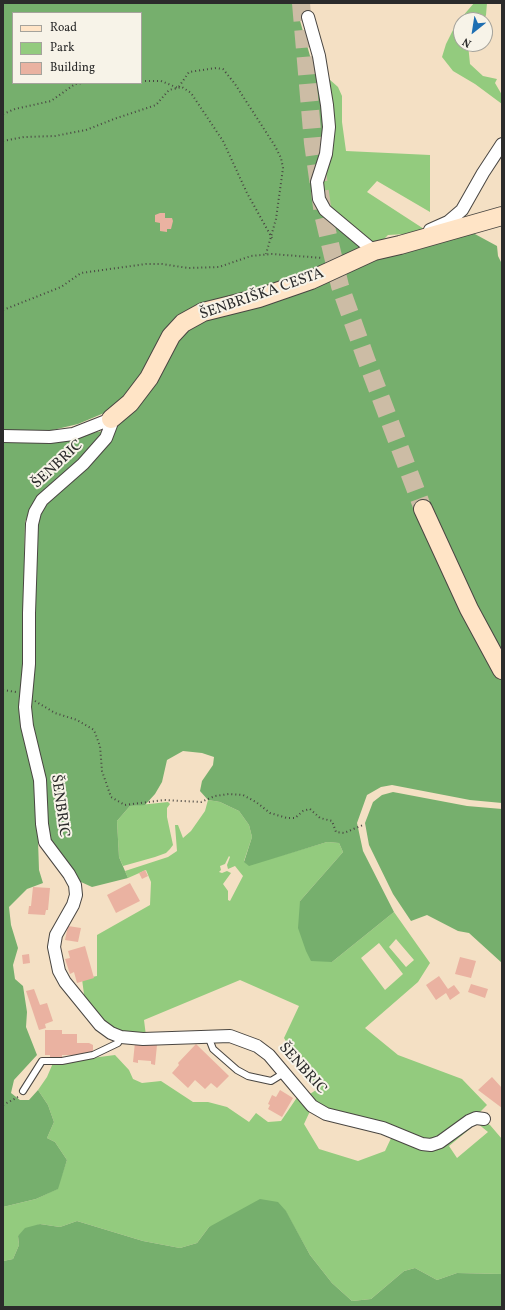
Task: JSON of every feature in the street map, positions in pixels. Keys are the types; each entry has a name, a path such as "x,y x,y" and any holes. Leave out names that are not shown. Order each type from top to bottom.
{"street":[{"path":"308,17 320,63 327,104 329,127 326,154 317,182 319,199 325,210 374,251 392,239 422,234 448,222 462,210 482,173 502,144"},
{"name":"ŠENBRIŠKA CESTA","path":"111,419 130,403 149,378 171,336 183,323 204,312 259,298 311,280 374,251 502,216"},
{"name":"ŠENBRIC","path":"3,436 50,437 73,434 111,419 112,425 106,438 96,452 42,500 35,512 32,524 29,664 24,707 40,780 42,824 45,842 69,874 75,885 76,895 73,905 56,935 54,947 59,971 65,982 100,1025 111,1033 121,1037 143,1039 230,1036 257,1046 268,1055 312,1106 326,1114 383,1128 422,1144 431,1145 440,1142 469,1121 476,1118 484,1119"},
{"path":"423,509 469,609 502,670"}],"lane":[{"path":"208,1036 213,1049 237,1070 248,1076 271,1081 284,1073"},
{"path":"23,1091 42,1061 62,1061 93,1055 118,1043 121,1037"}],"path":[{"path":"178,88 189,72 203,69 223,69 261,123 281,158 283,168 272,238 266,254"},
{"path":"142,81 161,81 178,88"},
{"path":"3,114 15,109 51,101 75,84"},
{"path":"3,141 24,137 55,136 86,130 114,118 156,105 170,90 182,87 191,94 224,141 247,193 272,238"},
{"path":"3,310 62,287 81,273 146,264 162,264 188,268 219,267 251,256 266,254 327,258"},
{"path":"3,690 25,694 43,706 77,720 94,730 100,746 102,771 111,797 125,805 164,800 201,802 229,794 243,795 256,802 270,813 287,818 295,818 303,811 310,809 320,818 332,821 336,832 344,834 362,825"},
{"path":"3,1105 19,1096 23,1091"}],"green space":[{"path":"3,3 295,3 314,70 323,86 325,127 320,158 312,189 368,249 365,253 201,308 158,354 116,408 78,424 36,434 3,432"},
{"path":"474,3 487,3 486,12 466,12"},
{"path":"453,30 453,52 469,52 470,64 483,76 497,79 495,83 502,95 502,104 475,84 453,71 442,57 446,44"},
{"path":"329,79 338,87 342,96 342,122 346,151 430,155 430,212 377,181 367,192 424,229 406,234 388,235 379,244 371,243 330,209 324,197 322,179 333,129"},
{"path":"473,233 497,246 498,256 502,264 502,803 470,800 392,785 381,787 367,795 357,823 363,851 394,912 332,962 311,961 298,928 300,901 343,852 339,843 327,842 249,866 244,862 252,837 249,825 239,811 220,802 208,800 200,791 202,781 213,765 214,757 202,753 183,751 167,760 162,782 155,794 145,805 130,806 117,821 119,857 128,878 92,887 81,882 52,847 29,718 36,516 41,506 98,453 186,327 388,251"},
{"path":"103,431 99,440 87,454 45,489 33,504 25,522 23,620 36,781 39,870 43,883 27,889 9,907 11,925 18,948 13,965 15,979 23,986 27,1012 26,1027 37,1055 14,1080 11,1093 20,1100 29,1100 38,1090 48,1105 54,1122 47,1138 55,1142 67,1160 58,1189 36,1199 3,1207 3,439 34,442"},
{"path":"393,792 467,806 502,809 502,963 469,933 458,931 427,915 411,921 393,894 369,845 365,823 373,802 382,795"},
{"path":"208,800 220,802 239,811 249,825 252,837 244,861 249,865 327,842 339,843 343,852 300,901 332,962 394,912 430,963 418,982 365,1028 398,1055 462,1079 487,1105 479,1113 433,1142 344,1117 307,1096 316,1090 284,1038 299,1006 240,980 144,1020 146,1036 113,1030 85,1002 82,979 97,976 97,935 150,905 151,882 146,870 128,878 125,871 168,857 177,851 175,825 178,825 183,838 191,831 205,811","holes":["229,856 227,865 228,869 235,866 243,876 230,901 228,900 228,891 223,884 231,873 227,871 222,873 219,872 221,870 220,866 225,864","396,939 414,960 406,967 389,947","379,943 403,974 385,990 361,958"]},
{"path":"168,802 170,804 167,808 167,817 173,845 166,853 123,866 119,857 117,821 130,806"},
{"path":"115,1055 129,1070 133,1079 142,1083 161,1081 193,1102 208,1102 227,1107 249,1122 256,1113 268,1122 281,1121 298,1096 311,1109 304,1124 319,1149 358,1161 385,1151 393,1134 421,1148 481,1121 490,1125 502,1139 502,1274 457,1273 437,1280 415,1268 404,1271 371,1299 352,1301 332,1283 310,1255 286,1212 209,1227 197,1243 180,1248 143,1241 77,1221 60,1227 40,1224 18,1236 19,1245 13,1259 3,1261 3,1207 36,1199 57,1189 67,1160 55,1142 47,1138 54,1122 48,1105 38,1090 47,1077 53,1063","holes":["477,1123 488,1132 457,1158 449,1146"]},
{"path":"260,1199 278,1202 286,1211 310,1255 332,1283 352,1301 371,1299 404,1271 415,1268 437,1280 457,1273 502,1274 502,1307 3,1307 3,1261 13,1259 19,1245 18,1236 25,1228 40,1224 60,1227 77,1221 143,1241 180,1248 197,1243 209,1227"}],"building":[{"path":"165,213 165,218 172,218 173,221 171,229 167,229 167,232 160,231 160,223 155,222 155,215"},
{"path":"145,870 148,876 142,879 139,873"},
{"path":"130,883 140,901 116,913 107,895"},
{"path":"33,887 50,888 48,910 46,910 45,915 28,914 29,906 31,906"},
{"path":"68,926 81,928 78,942 65,940"},
{"path":"85,946 94,978 77,983 74,972 70,974 65,959 70,958 68,951"},
{"path":"29,954 30,963 23,964 22,955"},
{"path":"460,957 476,961 471,978 455,974"},
{"path":"439,976 448,989 454,985 460,993 450,1000 446,993 436,1000 426,985"},
{"path":"471,984 488,989 485,998 468,992"},
{"path":"34,989 40,1005 47,1003 53,1021 45,1024 46,1028 39,1030 26,991"},
{"path":"45,1030 62,1030 62,1034 77,1034 77,1043 89,1043 93,1045 93,1052 83,1053 83,1055 62,1055 62,1060 50,1060 50,1055 45,1055"},
{"path":"135,1042 157,1045 155,1065 151,1064 151,1061 138,1060 138,1063 133,1062"},
{"path":"196,1044 229,1076 217,1088 211,1083 205,1089 195,1080 188,1088 172,1073 179,1065 178,1063"},
{"path":"492,1077 502,1088 502,1108 478,1090"},
{"path":"280,1090 293,1098 282,1117 268,1109 270,1105 268,1104 272,1095 276,1097"}],"tunnel":[{"path":"301,3 313,143 323,214 340,286 423,509"}]}
